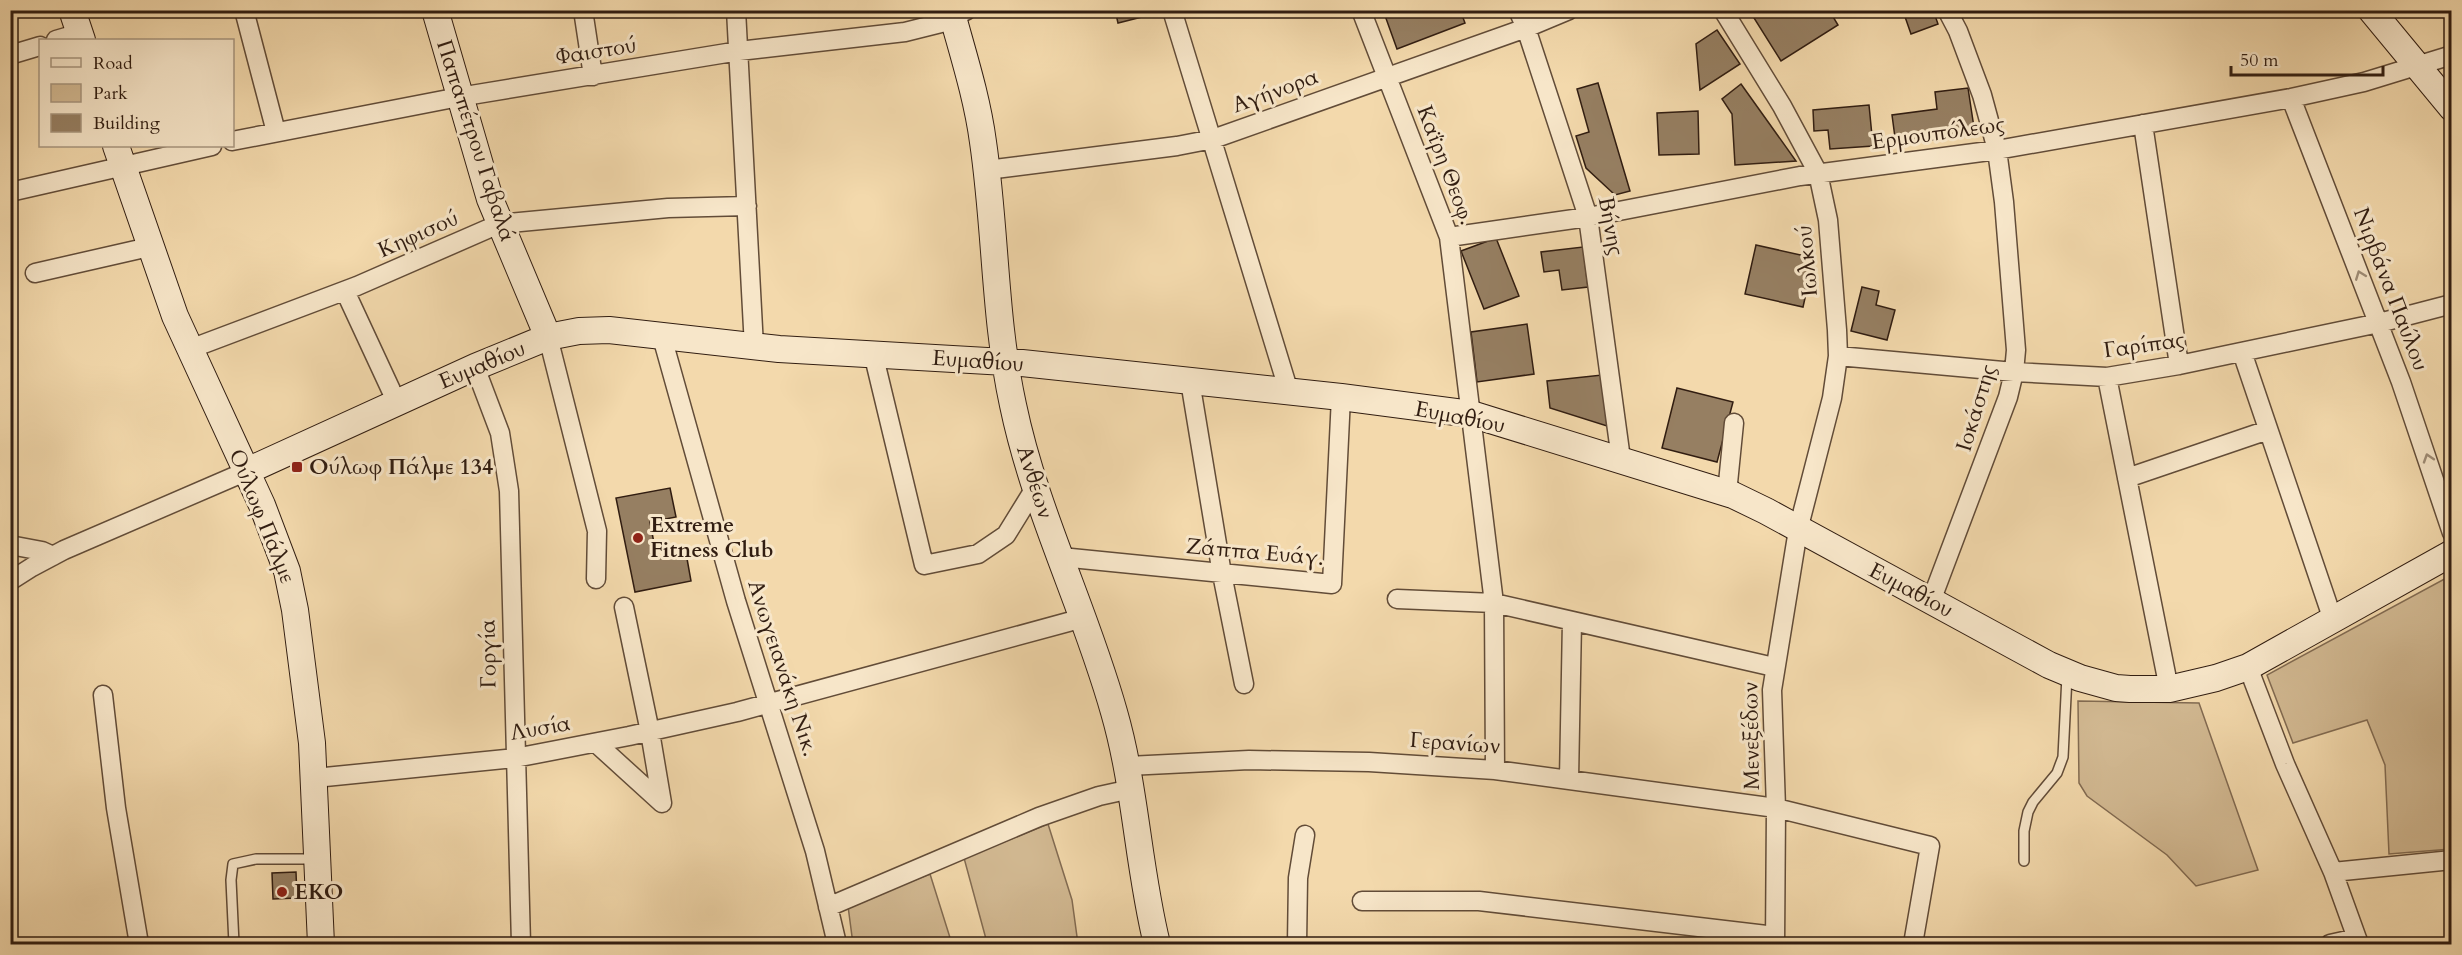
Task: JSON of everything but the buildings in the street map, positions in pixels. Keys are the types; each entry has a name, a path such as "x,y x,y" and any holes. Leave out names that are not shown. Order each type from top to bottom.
{"street":[{"path":"244,10 276,132"},
{"name":"Παπαπέτρου Γαβαλά","path":"435,10 459,97 499,224 548,336"},
{"path":"584,10 593,76"},
{"path":"736,10 754,347"},
{"path":"1172,10 1289,392"},
{"name":"Καΐρη Θεοφ.","path":"1361,10 1449,237 1494,603 1495,770"},
{"name":"Βήνης","path":"1518,10 1527,28 1588,217 1621,459"},
{"name":"Αγήνορα","path":"987,170 1177,146 1213,139 1527,28 1569,10"},
{"name":"Ιωλκού","path":"1723,10 1786,114 1818,173 1828,220 1838,356 1826,429 1798,530"},
{"name":"Ιοκάστης","path":"1930,601 1997,429 2014,372 2016,325 1997,150 1982,95 1958,31 1947,10"},
{"path":"2371,10 2423,64 2451,108"},
{"name":"Φαιστού","path":"234,141 459,97 739,51 905,32 928,27 957,13"},
{"name":"Ανθέων","path":"957,13 980,121 987,170 997,306 1004,362 1020,437 1035,488 1108,688 1129,777 1156,945"},
{"path":"10,55 39,46"},
{"name":"Ερμουπόλεως","path":"1449,237 1588,217 1818,173 1997,150 2291,98 2356,84 2451,55"},
{"name":"Νιρβάνα Παύλου","path":"2291,98 2379,323 2422,440 2451,533"},
{"path":"2143,124 2180,365"},
{"path":"10,192 119,155 202,147"},
{"name":"Ούλωφ Πάλμε","path":"119,155 149,247 175,316 247,471 275,537 292,590 315,778 321,945"},
{"name":"Κηφισού","path":"190,349 345,291 499,224 668,208 747,206"},
{"path":"35,273 149,247"},
{"path":"345,291 397,403"},
{"name":"Γαρίπας","path":"1838,356 2014,372 2107,377 2180,365 2379,323 2451,304"},
{"name":"Ευμαθίου","path":"247,471 548,336 579,331 609,330 754,347 1004,362 1341,397 1471,414 1727,493 1766,511 2068,673 2116,687 2169,689 2216,678 2248,667 2451,553"},
{"path":"548,336 597,531 596,579"},
{"name":"Ανωγειανάκη Νικ.","path":"662,337 736,601 815,851 837,945"},
{"path":"2242,352 2333,620"},
{"path":"873,353 924,565 978,554 1006,535 1035,488"},
{"name":"Γοργία","path":"475,367 500,433 508,478 521,945"},
{"path":"2107,377 2169,689"},
{"path":"1190,381 1222,574 1244,684"},
{"name":"Ζάππα Ευάγ.","path":"1061,557 1332,584 1341,397"},
{"path":"1727,493 1734,423"},
{"path":"2127,478 2268,430"},
{"path":"10,581 53,556 247,471"},
{"name":"Μενεξέδων","path":"1775,940 1776,808 1772,690 1798,530"},
{"path":"10,545 42,551 53,556"},
{"path":"1397,599 1494,603 1774,667"},
{"path":"597,743 662,803 624,607"},
{"name":"Λυσία","path":"315,778 514,758 650,732 769,703 1083,618"},
{"path":"1569,779 1572,621"},
{"path":"2248,667 2285,764 2333,872 2358,941 2330,945"},
{"path":"103,694 116,808 139,945"},
{"name":"Γερανίων","path":"828,907 1038,817 1099,796 1129,777 1249,760 1369,762 1495,770 1776,808 1930,846 1913,945"},
{"path":"1297,945 1298,878 1305,836"},
{"path":"2333,872 2451,860"},
{"path":"1362,901 1479,901 1775,940"}],"lane":[{"path":"2024,861 2024,831 2028,812 2033,802 2057,773 2063,757 2068,673"},
{"path":"234,945 231,880 233,864 256,859 318,859"}],"green space":[{"path":"2450,576 2451,849 2389,854 2385,765 2367,720 2293,743 2267,675"},
{"path":"2078,701 2199,703 2258,870 2196,886 2167,855 2087,796 2079,783"},
{"path":"1048,824 1072,900 1078,944 957,944 986,939 964,858"},
{"path":"930,874 952,944 853,944 848,906"}],"place":[{"name":"Ούλωφ Πάλμε 134","path":"297,467"},
{"name":"Extreme Fitness Club","path":"638,538"},
{"name":"EKO","path":"282,892"}]}
